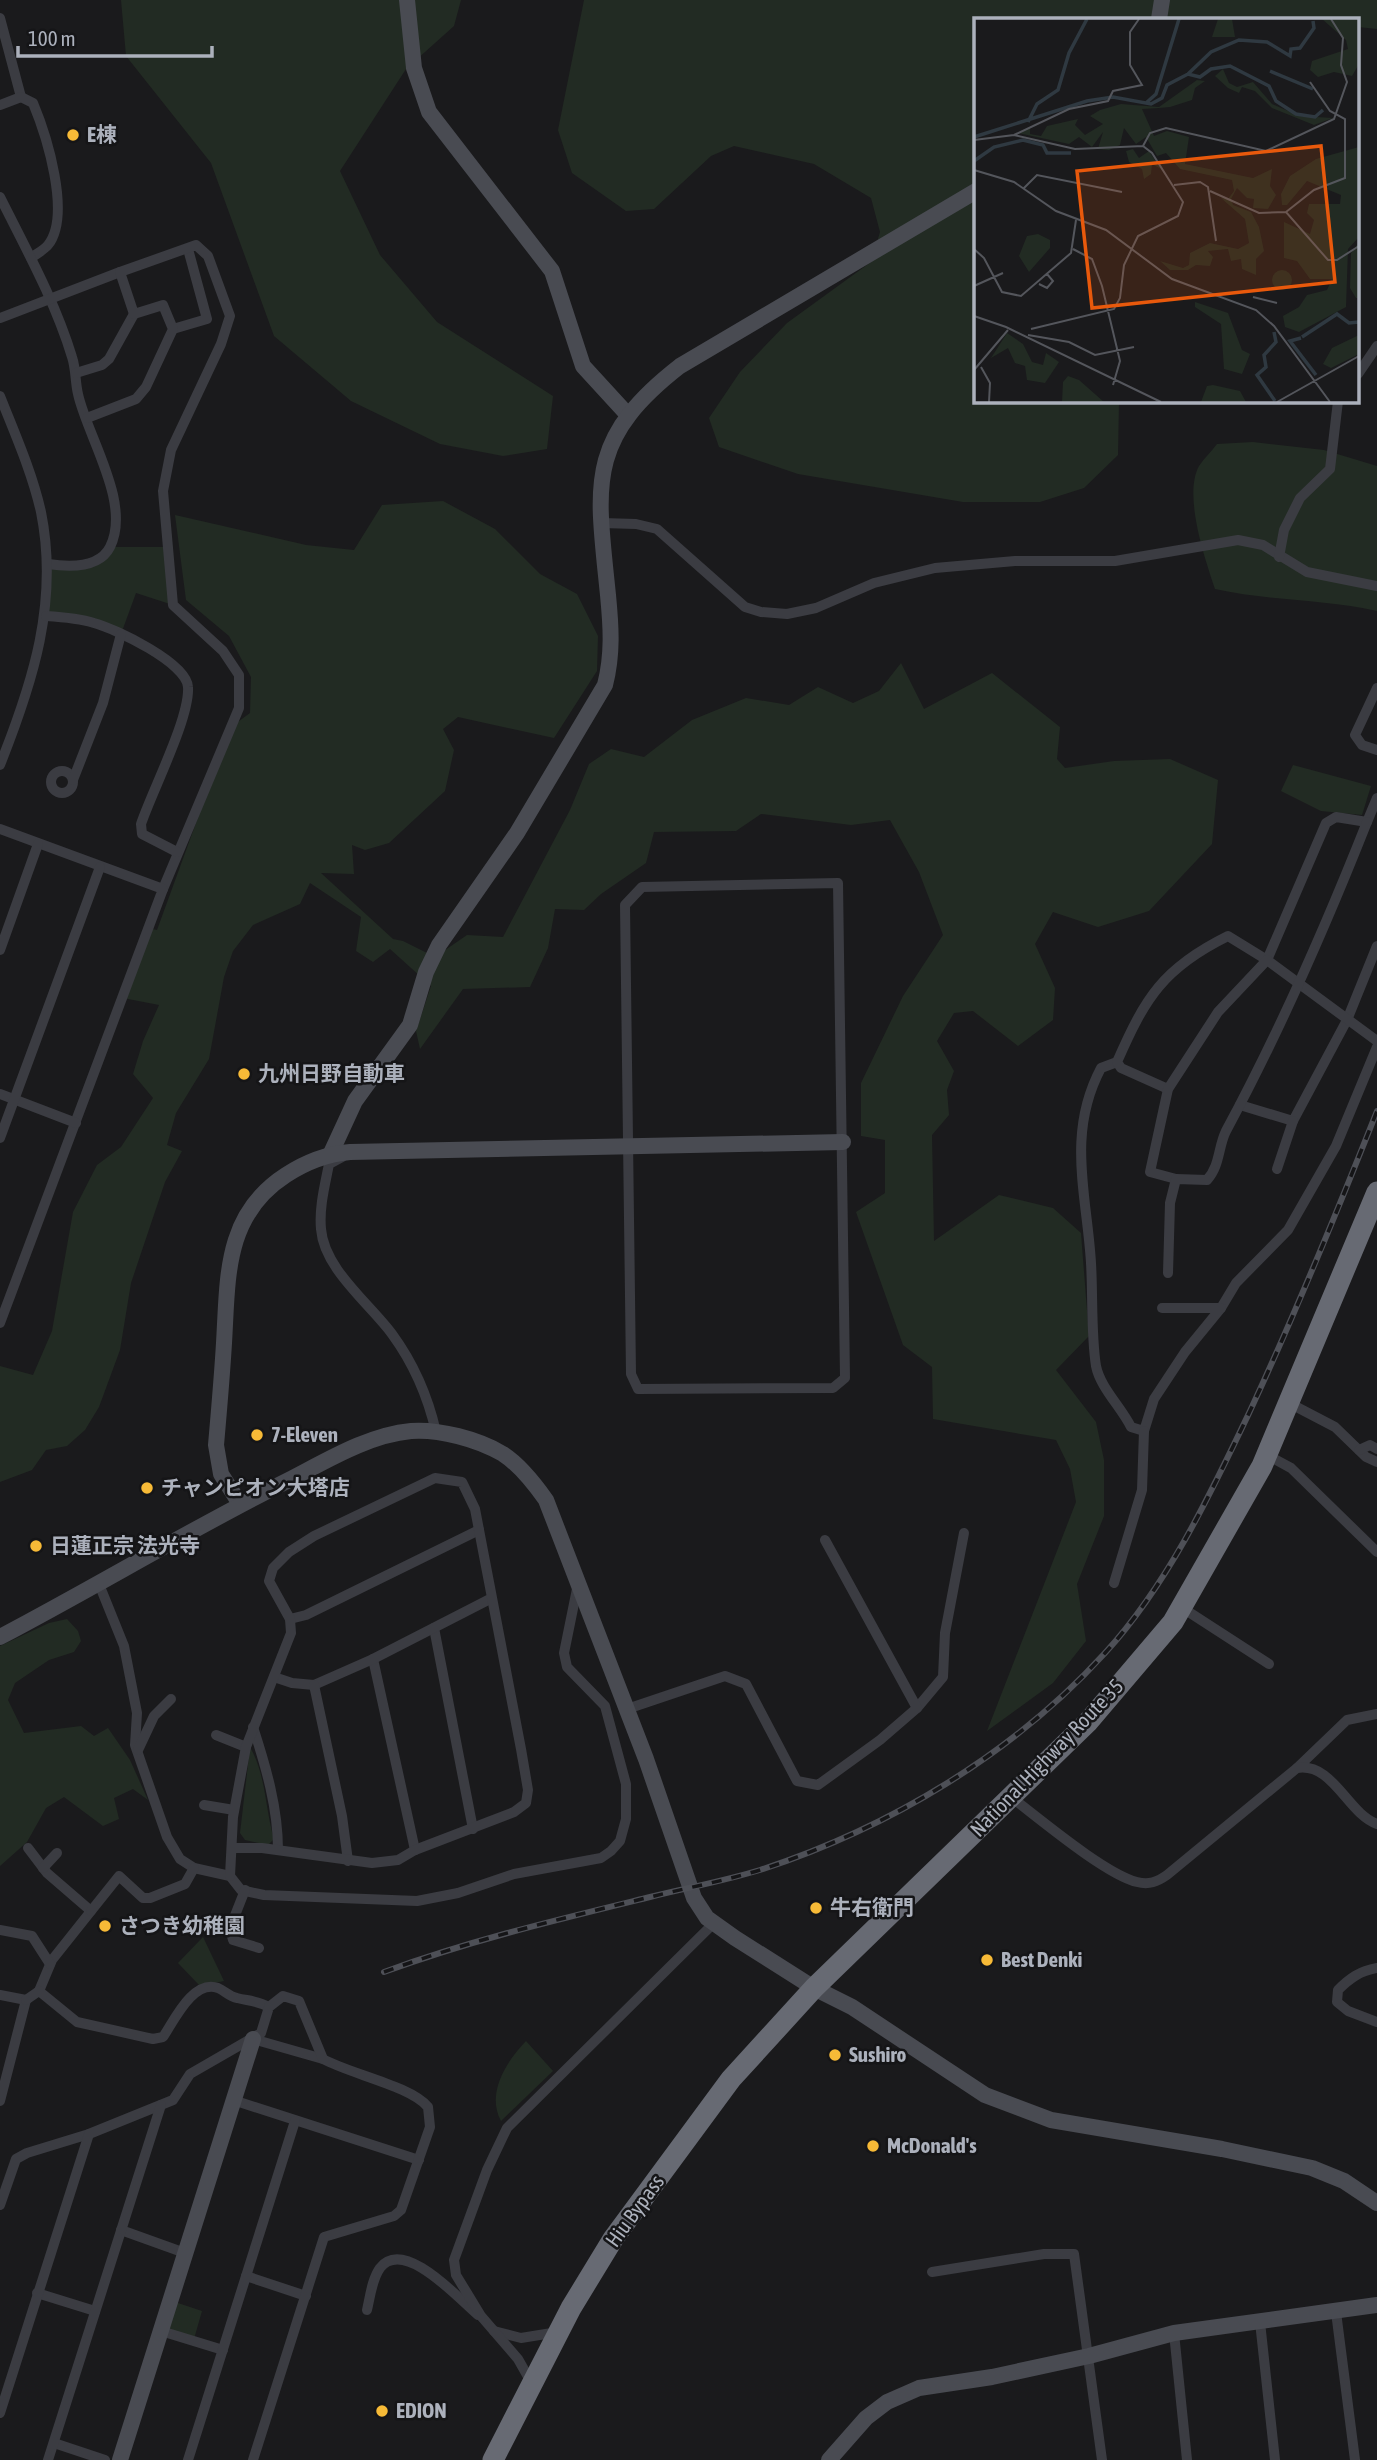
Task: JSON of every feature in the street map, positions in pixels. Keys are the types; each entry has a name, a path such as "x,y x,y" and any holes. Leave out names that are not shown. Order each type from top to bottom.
{"highway":[{"name":"National Highway Route 35","path":"814,1987 1088,1722 1173,1622 1267,1455 1377,1192"},
{"name":"Hiu Bypass","path":"493,2460 558,2332 613,2239 731,2079 814,1987"}],"street":[{"path":"407,0 414,68 429,112 552,271 583,366 626,415"},
{"path":"1159,18 1162,0"},
{"path":"0,18 21,97"},
{"path":"0,105 21,97 33,103 45,133 58,194 54,234 48,245 31,258"},
{"path":"331,1153 355,1101 410,1026 426,972 439,945 517,833 605,685 611,663 612,637 599,487 604,462 626,415 653,387 680,366 974,192"},
{"path":"0,197 51,300 76,373 78,394 103,462 116,528 110,547 102,557 88,564 48,564"},
{"path":"0,318 196,245 208,256 230,316 221,344 171,450 163,491 173,605 228,659 239,675 239,708 177,852 0,1323"},
{"path":"87,418 136,399 146,387 173,330 207,319 188,249"},
{"path":"120,272 134,314"},
{"path":"76,373 102,365 109,359 134,314 163,305 173,330"},
{"path":"1360,371 1377,345"},
{"path":"0,396 28,466 40,510 48,564 46,616 37,663 0,765"},
{"path":"1279,557 1284,530 1300,498 1330,469 1338,402"},
{"path":"602,523 636,524 657,529 745,607 761,612 787,614 817,608 885,580 948,566 1014,561 1115,561 1238,540 1263,545 1279,557 1321,576 1377,586"},
{"path":"46,616 82,620 135,639 180,671 188,684 188,697 174,739 141,824 142,834 151,841 177,852"},
{"path":"74,780 103,703 121,634"},
{"path":"1377,688 1356,735 1362,745 1377,750"},
{"path":"1371,821 1336,817 1326,823 1268,960 1218,1013 1168,1089 1150,1172 1176,1179 1207,1180 1214,1172 1223,1136 1300,985 1371,821 1377,798"},
{"path":"0,829 163,889"},
{"path":"0,950 38,844"},
{"path":"0,1138 100,867"},
{"path":"838,883 844,1142 845,1378 833,1388 638,1389 631,1374 629,1146 625,905 642,887 838,883"},
{"path":"1144,1431 1130,1427 1097,1367 1089,1231 1082,1196 1079,1154 1094,1082 1101,1068 1117,1062 1149,998 1166,976 1186,960 1228,936 1268,960 1377,1041"},
{"path":"1277,1169 1293,1121 1348,1020 1377,946"},
{"path":"1114,1583 1142,1490 1144,1431 1154,1399 1185,1352 1221,1308 1236,1283 1288,1230 1336,1146 1377,1046"},
{"path":"1117,1062 1121,1068 1168,1089"},
{"path":"0,1094 76,1123"},
{"path":"1240,1105 1293,1121"},
{"path":"240,1504 221,1474 216,1445 232,1246 241,1223 265,1188 309,1162 331,1153 844,1142"},
{"path":"351,1152 329,1164 321,1229 325,1247 356,1296 391,1333 410,1361 430,1405 436,1432"},
{"path":"1168,1273 1170,1203 1176,1179"},
{"path":"1162,1308 1221,1308"},
{"path":"1289,1403 1335,1427 1359,1450 1377,1462"},
{"path":"0,1637 240,1504 346,1451 388,1435 412,1431 436,1432 464,1439 502,1454 527,1475 546,1500 627,1709 694,1898 707,1919 814,1987 852,2007 985,2095 1051,2120 1280,2160 1344,2181 1377,2203"},
{"path":"1359,1450 1370,1445 1377,1449"},
{"path":"1267,1455 1291,1468 1377,1552"},
{"path":"230,1876 234,1810 246,1747 291,1633 290,1619 269,1581 272,1568 289,1552 314,1536 435,1478 462,1482 470,1493 479,1530 528,1790 526,1803 514,1812 415,1850 398,1860 372,1863 278,1850 233,1848"},
{"path":"290,1619 306,1615 479,1530"},
{"path":"627,1709 725,1675 746,1684 797,1781 818,1786 917,1708 933,1693 943,1677 945,1633 964,1533"},
{"path":"825,1541 917,1708"},
{"path":"99,1584 124,1646 137,1713 137,1753 167,1837 180,1859 194,1868 230,1876 245,1890 264,1895 417,1901 458,1893 514,1874 601,1858 620,1841 626,1819 625,1784 620,1755 605,1706 567,1667 564,1653 579,1581"},
{"path":"274,1677 292,1684 314,1685 373,1659 490,1598"},
{"path":"1181,1607 1269,1664"},
{"path":"434,1628 473,1829"},
{"path":"373,1659 415,1850"},
{"path":"314,1685 342,1816 348,1861"},
{"path":"137,1753 147,1727 171,1699"},
{"path":"1011,1797 1071,1843 1127,1879 1150,1884 1167,1875 1297,1768 1347,1720 1377,1714"},
{"path":"253,1727 265,1767 278,1829 278,1850"},
{"path":"216,1734 246,1747"},
{"path":"1297,1768 1306,1766 1318,1771 1360,1816 1377,1824"},
{"path":"204,1805 234,1810"},
{"path":"28,1848 43,1868 91,1911"},
{"path":"43,1868 57,1853"},
{"path":"0,2101 26,2000 40,1991 50,1964 119,1876 143,1898 150,1898 185,1884 194,1868"},
{"path":"245,1890 230,1928 233,1940 259,1948"},
{"path":"481,2316 456,2275 454,2260 487,2170 507,2128 714,1923"},
{"path":"0,1930 32,1936 50,1964"},
{"path":"1377,1968 1363,1970 1351,1977 1338,1990 1336,2002 1348,2011 1377,2022"},
{"path":"40,1991 78,2022 153,2039 163,2037 191,1998 206,1987 217,1987 236,1998 255,2000 270,2007"},
{"path":"0,1995 26,2000"},
{"path":"0,2205 16,2160 27,2153 89,2134 173,2100 190,2074 261,2034 270,2007 283,1996 299,2001 323,2059"},
{"path":"253,2039 323,2059 423,2100 428,2106 430,2127 401,2210 394,2216 324,2237 253,2460"},
{"path":"120,2460 253,2039"},
{"path":"233,2100 419,2160"},
{"path":"48,2460 161,2105"},
{"path":"188,2460 295,2120"},
{"path":"0,2411 89,2134"},
{"path":"0,2165 13,2167"},
{"path":"121,2230 185,2253"},
{"path":"932,2272 1044,2254 1074,2255 1102,2460"},
{"path":"367,2310 382,2266 400,2259 429,2272 481,2316 518,2360 531,2382"},
{"path":"246,2276 306,2296"},
{"path":"37,2293 95,2311"},
{"path":"829,2460 866,2418 887,2402 909,2391 1089,2356 1174,2333 1377,2305"},
{"path":"1336,2312 1355,2460"},
{"path":"1260,2322 1275,2460"},
{"path":"161,2331 223,2350"},
{"path":"494,2331 521,2339 558,2332"},
{"path":"1174,2333 1187,2460"},
{"path":"54,2443 105,2460"}],"shaded area":[{"path":"121,0 461,0 454,26 406,69 340,171 380,255 437,322 553,396 547,449 503,456 440,444 351,401 274,336 211,163 126,56"},
{"path":"584,0 1377,0 1377,29 1360,27 1360,18 974,18 974,402 1119,402 1118,455 1084,488 1040,502 963,502 798,474 719,447 709,418 740,372 787,323 871,262 880,232 871,198 814,164 734,146 711,156 654,209 626,211 572,173 558,130"},
{"path":"1253,442 1324,450 1377,466 1377,611 1215,589 1197,527 1193,493 1195,478 1199,466 1217,444"},
{"path":"443,501 495,529 540,574 577,594 598,636 597,671 554,738 458,717 443,729 454,750 445,791 389,843 365,850 352,845 354,874 321,873 393,939 403,941 435,957 467,935 503,937 570,810 589,764 611,749 644,757 692,720 746,698 789,705 818,687 853,703 879,691 901,663 924,709 992,673 1060,727 1057,759 1065,768 1114,761 1170,759 1218,780 1212,844 1149,911 1098,927 1053,912 1035,944 1055,988 1053,1020 1018,1046 973,1011 954,1013 937,1041 954,1071 947,1090 949,1115 932,1135 934,1241 999,1195 1053,1208 1081,1233 1089,1336 1056,1370 1096,1422 1104,1460 1104,1516 1077,1584 1086,1641 1053,1683 987,1731 1076,1502 1070,1469 1056,1440 933,1419 932,1367 903,1345 856,1212 885,1193 885,1140 861,1136 861,1083 903,996 943,935 919,872 890,820 851,825 761,814 736,831 654,832 646,863 601,894 584,910 555,909 548,948 530,987 463,989 420,1049 416,1031 431,986 390,949 373,962 356,951 361,917 310,883 300,904 253,925 233,951 224,977 209,1059 176,1113 167,1145 182,1151 165,1182 131,1283 120,1350 99,1407 85,1430 67,1446 46,1450 32,1470 0,1482 0,1366 33,1375 52,1331 73,1212 97,1165 121,1147 153,1098 133,1074 143,1041 159,1005 123,998 148,928 157,930 231,727 250,713 251,677 229,636 186,600 175,515 306,545 354,550 382,505"},
{"path":"110,547 168,547 173,605 136,593 121,634 46,616 48,564 82,565"},
{"path":"1293,765 1371,786 1362,815 1321,811 1281,791"},
{"path":"67,1619 78,1631 81,1641 74,1652 49,1660 15,1683 8,1700 24,1733 81,1726 94,1736 108,1728 130,1760 148,1800 133,1789 114,1798 119,1819 103,1826 64,1797 46,1808 27,1842 0,1866 0,1646 49,1623"},
{"path":"250,1747 262,1780 274,1839 268,1845 245,1840 240,1833"},
{"path":"203,1937 224,1981 200,1986 178,1963"},
{"path":"526,2041 553,2071 501,2121 496,2100 500,2078"},
{"path":"175,2302 202,2311 194,2339 166,2329"}],"railway":[{"path":"384,1972 483,1940 746,1874 808,1853 902,1810 946,1784 1030,1724 1069,1690 1128,1626 1149,1598 1186,1538 1267,1374 1377,1111"}],"place":[{"name":"E棟","path":"73,135"},
{"name":"九州日野自動車","path":"244,1074"},
{"name":"7-Eleven","path":"257,1435"},
{"name":"チャンピオン大塔店","path":"147,1488"},
{"name":"日蓮正宗 法光寺","path":"36,1546"},
{"name":"牛右衛門","path":"816,1908"},
{"name":"さつき幼稚園","path":"105,1926"},
{"name":"Best Denki","path":"987,1960"},
{"name":"Sushiro","path":"835,2055"},
{"name":"McDonald's","path":"873,2146"},
{"name":"EDION","path":"382,2411"}]}
